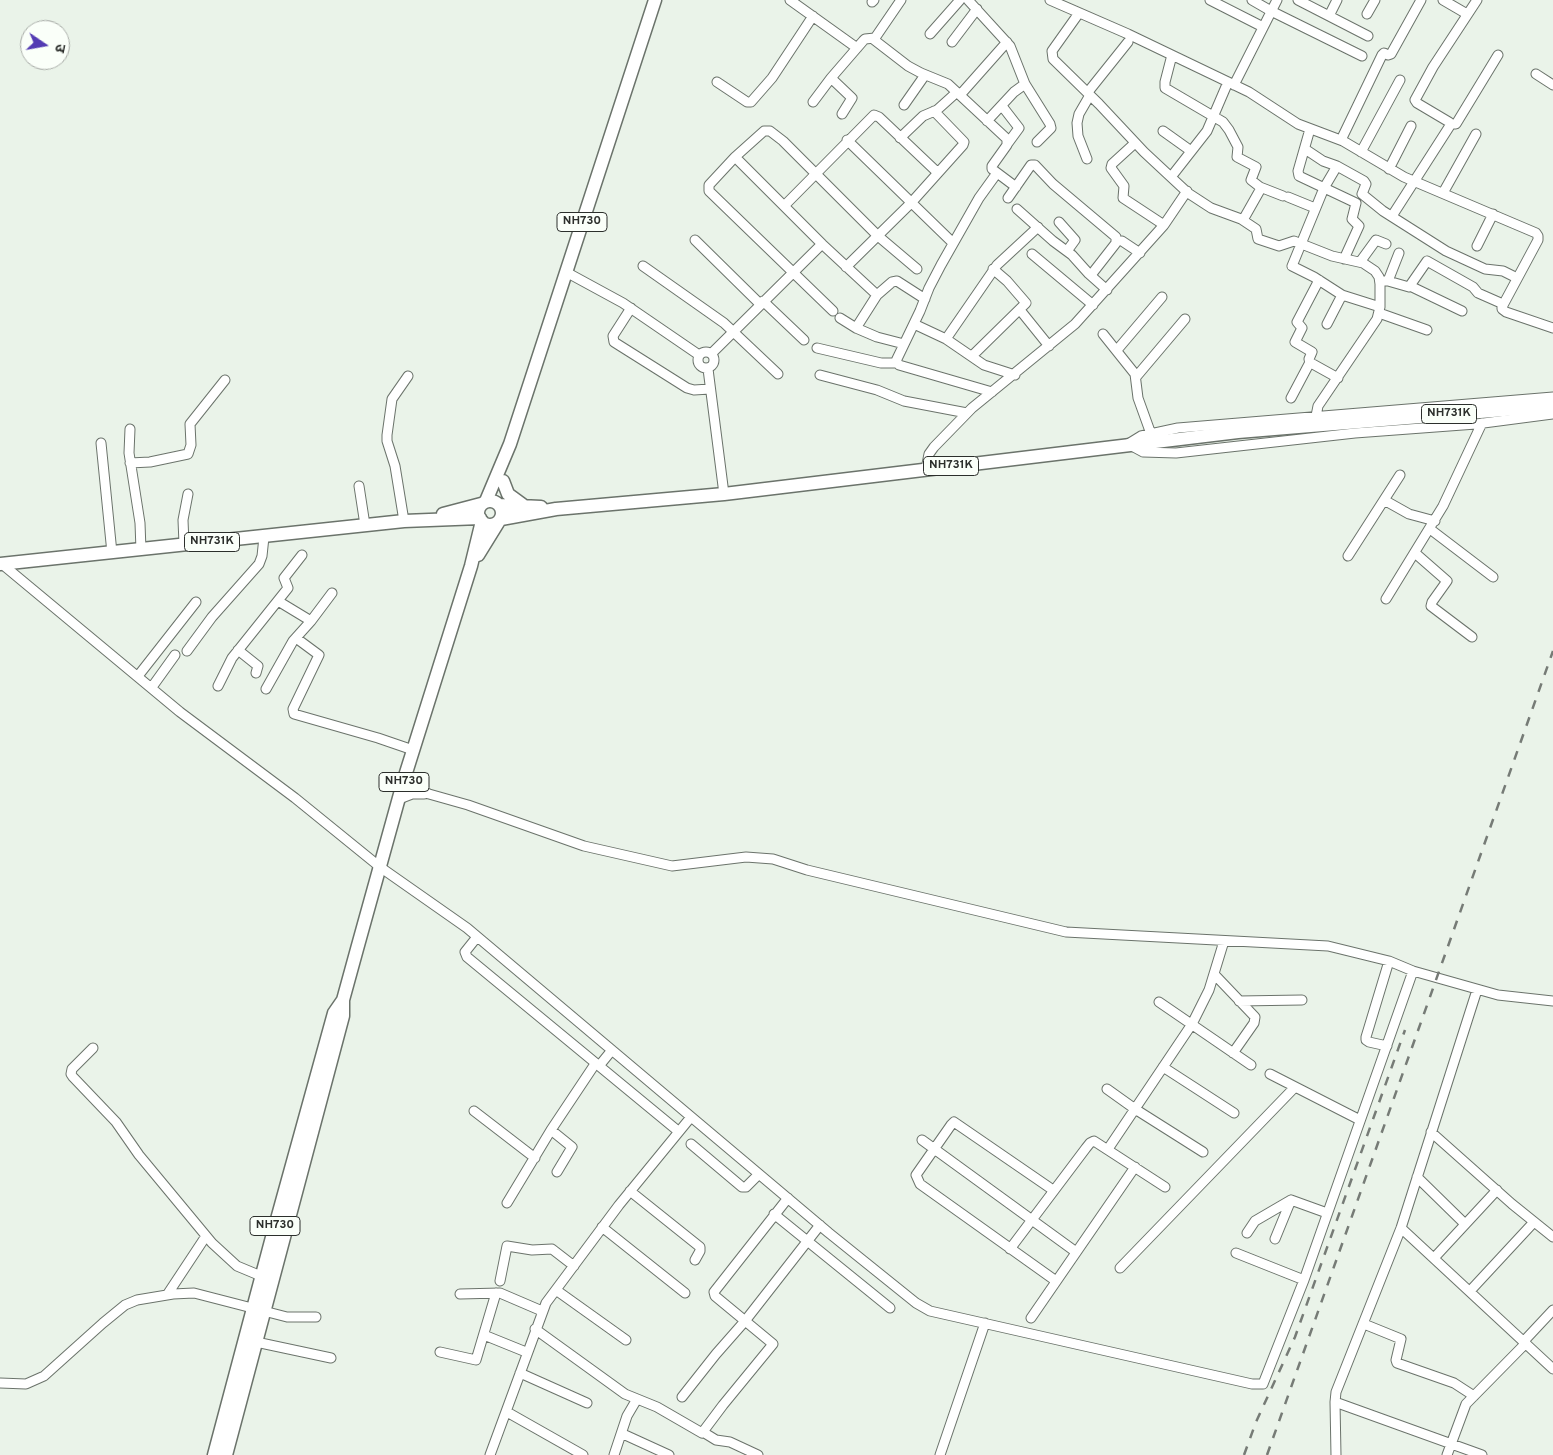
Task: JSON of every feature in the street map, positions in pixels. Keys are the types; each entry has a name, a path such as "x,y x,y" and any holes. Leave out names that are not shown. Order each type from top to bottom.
{"highway":[{"name":"NH730","path":"491,503 655,0"},
{"name":"NH731K","path":"500,520 556,509 724,494 1238,432 1553,406"},
{"name":"NH730","path":"214,1455 259,1310 343,1016 343,1000 399,799 471,566 481,520 479,509 491,503 503,481 510,444"},
{"path":"503,481 508,494 523,505"},
{"name":"NH730","path":"471,566 502,514 491,503"},
{"name":"NH731K","path":"424,519 491,503 556,509"},
{"name":"NH731K","path":"1,564 424,519 481,520"},
{"path":"481,520 490,525 500,520"},
{"name":"NH730","path":"226,1455 256,1342 261,1276 334,1013 343,1000"}],"street":[{"path":"790,0 857,48"},
{"path":"873,39 901,0"},
{"path":"930,34 960,0"},
{"path":"968,0 1012,49 1025,84 1052,127 1037,142"},
{"path":"1050,0 1231,83 1261,99 1293,121 1341,140 1389,169 1493,214 1538,236 1538,240 1502,307 1503,311 1553,328"},
{"path":"1076,0 1076,11 1052,51 1052,56 1135,143 1187,192 1210,208 1243,220 1256,229 1258,238 1279,246 1291,241 1344,259 1360,262 1375,271 1384,281 1407,288 1410,286 1462,311"},
{"path":"1210,0 1263,27"},
{"path":"1252,0 1362,56"},
{"path":"1171,177 1207,131 1276,0"},
{"path":"1298,0 1368,36"},
{"path":"1329,16 1337,0"},
{"path":"1367,14 1374,0"},
{"path":"1341,140 1382,55 1384,53 1391,54 1420,0"},
{"path":"1443,0 1467,14"},
{"path":"1477,0 1434,67 1416,100 1417,103 1450,124 1456,124 1498,55"},
{"path":"952,42 977,9"},
{"path":"717,82 747,102 751,102 772,78 812,16"},
{"path":"813,102 865,39 873,39 902,63 948,84 1007,139 1008,143"},
{"path":"900,138 923,116 934,111 958,94 1007,42"},
{"path":"1087,159 1078,136 1077,123 1079,114 1089,94 1128,42"},
{"path":"1172,55 1165,88 1223,122 1238,147 1238,158 1256,167 1251,180 1260,187 1316,208"},
{"path":"1536,74 1553,85"},
{"path":"904,105 925,75"},
{"path":"831,78 852,98 842,114"},
{"path":"1362,152 1400,80"},
{"path":"987,121 1014,92 1025,84"},
{"path":"1002,106 1019,128 992,166 992,169 1016,187"},
{"path":"846,267 911,203 964,144 934,111"},
{"path":"784,206 874,114 938,173"},
{"path":"1392,216 1450,124"},
{"path":"1389,169 1411,126"},
{"path":"1310,129 1298,171 1299,176 1356,203 1352,219 1359,226 1344,259"},
{"path":"833,311 709,192 709,185 735,157 764,131 767,130 783,141 878,236 917,270"},
{"path":"1163,131 1191,151"},
{"path":"1443,193 1476,134"},
{"path":"847,140 953,243"},
{"path":"1135,143 1110,168 1124,186 1123,198 1164,225"},
{"path":"1305,149 1323,161 1337,166 1364,182 1366,184 1362,194 1446,251 1485,269 1503,272 1517,278"},
{"path":"735,157 822,244 877,295"},
{"path":"1008,198 1031,166 1035,165 1053,184 1116,237 1116,243 1091,275"},
{"path":"1337,166 1324,188 1292,266 1342,295 1427,330"},
{"path":"896,363 940,264 979,198 997,173"},
{"path":"1243,220 1260,187"},
{"path":"926,469 934,446 967,413 1069,330 1108,290 1164,225 1187,192"},
{"path":"1017,209 1067,251 1108,290"},
{"path":"1477,246 1493,214"},
{"path":"1059,222 1075,240 1067,251"},
{"path":"946,339 993,269 1038,227"},
{"path":"695,240 804,340"},
{"path":"1360,262 1376,240 1386,244"},
{"path":"1122,241 1140,253"},
{"path":"712,353 761,302 822,244"},
{"path":"1316,416 1318,406 1373,326 1380,310 1384,281 1399,253"},
{"path":"1032,254 1093,305"},
{"path":"1410,286 1427,261 1473,287 1481,294 1503,304"},
{"path":"643,266 724,323 778,374"},
{"path":"972,356 1026,305 1026,302 1007,281 993,269"},
{"path":"566,272 630,308 699,356"},
{"path":"1291,398 1310,364 1309,359 1312,352 1296,342 1302,328 1297,322 1319,280"},
{"path":"856,328 877,295 894,281 925,299"},
{"path":"1327,324 1342,295"},
{"path":"1117,350 1162,297"},
{"path":"630,308 613,336 614,342 687,388 694,390 710,389"},
{"path":"1020,310 1049,346"},
{"path":"840,318 856,328 881,339 904,344"},
{"path":"1136,377 1186,319"},
{"path":"914,324 946,339 984,365 1015,375"},
{"path":"1102,334 1117,350 1136,377 1140,404 1151,434"},
{"path":"816,348 881,363 896,363 992,392"},
{"path":"699,356 706,352 712,353"},
{"path":"708,369 715,361 712,353"},
{"path":"699,356 700,366 708,369"},
{"path":"1310,364 1338,378"},
{"path":"708,369 724,494"},
{"path":"820,375 877,390 904,401 967,413"},
{"path":"404,521 395,466 387,435 392,398 408,376"},
{"path":"130,462 150,462 188,454 191,445 190,424 225,380"},
{"path":"1128,444 1141,436 1178,428 1553,397"},
{"path":"1128,444 1143,452 1176,453 1358,433 1482,423 1553,414"},
{"path":"1386,600 1448,499 1482,423"},
{"path":"130,429 130,462 140,523 141,550"},
{"path":"101,442 112,553"},
{"path":"1348,556 1400,475"},
{"path":"359,486 365,525"},
{"path":"184,544 183,520 188,494"},
{"path":"1384,500 1432,525 1493,577"},
{"path":"187,651 212,617 259,564 264,537"},
{"path":"1415,553 1447,581 1431,606 1472,637"},
{"path":"218,686 229,662 288,586 284,578 302,555"},
{"path":"1,564 180,712 295,798 380,866 477,937 820,1225 923,1308 985,1324 1260,1385 1265,1381 1304,1280 1413,970"},
{"path":"266,689 296,638 332,593"},
{"path":"278,601 311,621"},
{"path":"138,676 196,602"},
{"path":"296,638 319,655 293,709 294,714 370,735 414,750"},
{"path":"238,650 258,666 256,673"},
{"path":"152,687 176,655"},
{"path":"406,776 411,787 429,794 468,805 584,846 672,866 746,857 773,859 807,870 1066,932 1328,946 1389,961 1476,990 1498,995 1553,1001"},
{"path":"399,799 412,794 429,794"},
{"path":"477,937 465,952 467,957 678,1131"},
{"path":"1108,1149 1192,1024 1205,999 1224,941"},
{"path":"1387,1046 1369,1042 1366,1040 1366,1037 1389,961"},
{"path":"1214,974 1255,1020 1234,1053"},
{"path":"1336,1455 1335,1402 1338,1386 1401,1228 1476,990"},
{"path":"1239,1001 1302,1000"},
{"path":"1159,1002 1251,1065"},
{"path":"93,1048 72,1069 71,1074 73,1077 116,1122 138,1154 221,1252 237,1266 261,1276"},
{"path":"507,1204 551,1130 597,1065 612,1050"},
{"path":"1163,1067 1234,1113"},
{"path":"1270,1074 1360,1120"},
{"path":"1120,1268 1295,1086"},
{"path":"1107,1088 1135,1109 1202,1152"},
{"path":"474,1111 535,1158"},
{"path":"490,1455 542,1311 602,1227 691,1117"},
{"path":"1053,1190 954,1122 916,1176 920,1184 1056,1282"},
{"path":"551,1130 572,1147 557,1172"},
{"path":"1431,1132 1553,1237"},
{"path":"922,1140 1076,1252"},
{"path":"1010,1249 1053,1190 1090,1143 1094,1141 1165,1187"},
{"path":"692,1144 742,1187 746,1187 759,1174"},
{"path":"1031,1318 1134,1167"},
{"path":"1417,1177 1465,1224"},
{"path":"1434,1258 1497,1190"},
{"path":"630,1192 700,1247 695,1260"},
{"path":"704,1432 723,1405 772,1347 772,1342 715,1296 714,1292 788,1198"},
{"path":"1291,1200 1327,1213"},
{"path":"1247,1233 1255,1221 1291,1200"},
{"path":"1275,1239 1291,1200"},
{"path":"774,1214 890,1308"},
{"path":"1470,1291 1534,1222"},
{"path":"682,1397 745,1321 820,1225"},
{"path":"602,1227 685,1293"},
{"path":"1401,1228 1553,1368"},
{"path":"167,1295 206,1236"},
{"path":"500,1281 507,1246 552,1249 574,1266"},
{"path":"1236,1253 1304,1280"},
{"path":"556,1290 626,1340"},
{"path":"460,1294 496,1293 507,1295 542,1311"},
{"path":"440,1352 476,1360 496,1293"},
{"path":"0,1383 26,1384 44,1376 125,1304 137,1300 167,1295 194,1294 286,1318 316,1317"},
{"path":"1447,1455 1463,1408 1553,1310"},
{"path":"940,1455 985,1324"},
{"path":"1364,1324 1401,1339 1397,1363 1454,1383 1474,1396"},
{"path":"535,1329 625,1394 658,1407 700,1433 704,1432 716,1440 730,1442 758,1455"},
{"path":"484,1336 526,1352"},
{"path":"256,1342 331,1358"},
{"path":"520,1373 587,1404"},
{"path":"614,1455 627,1416 637,1399"},
{"path":"1335,1402 1482,1455"},
{"path":"506,1412 583,1455"},
{"path":"622,1434 668,1455"}],"railway":[{"path":"1267,1455 1553,651"},
{"path":"1244,1455 1256,1422 1295,1337 1405,1030"}]}
